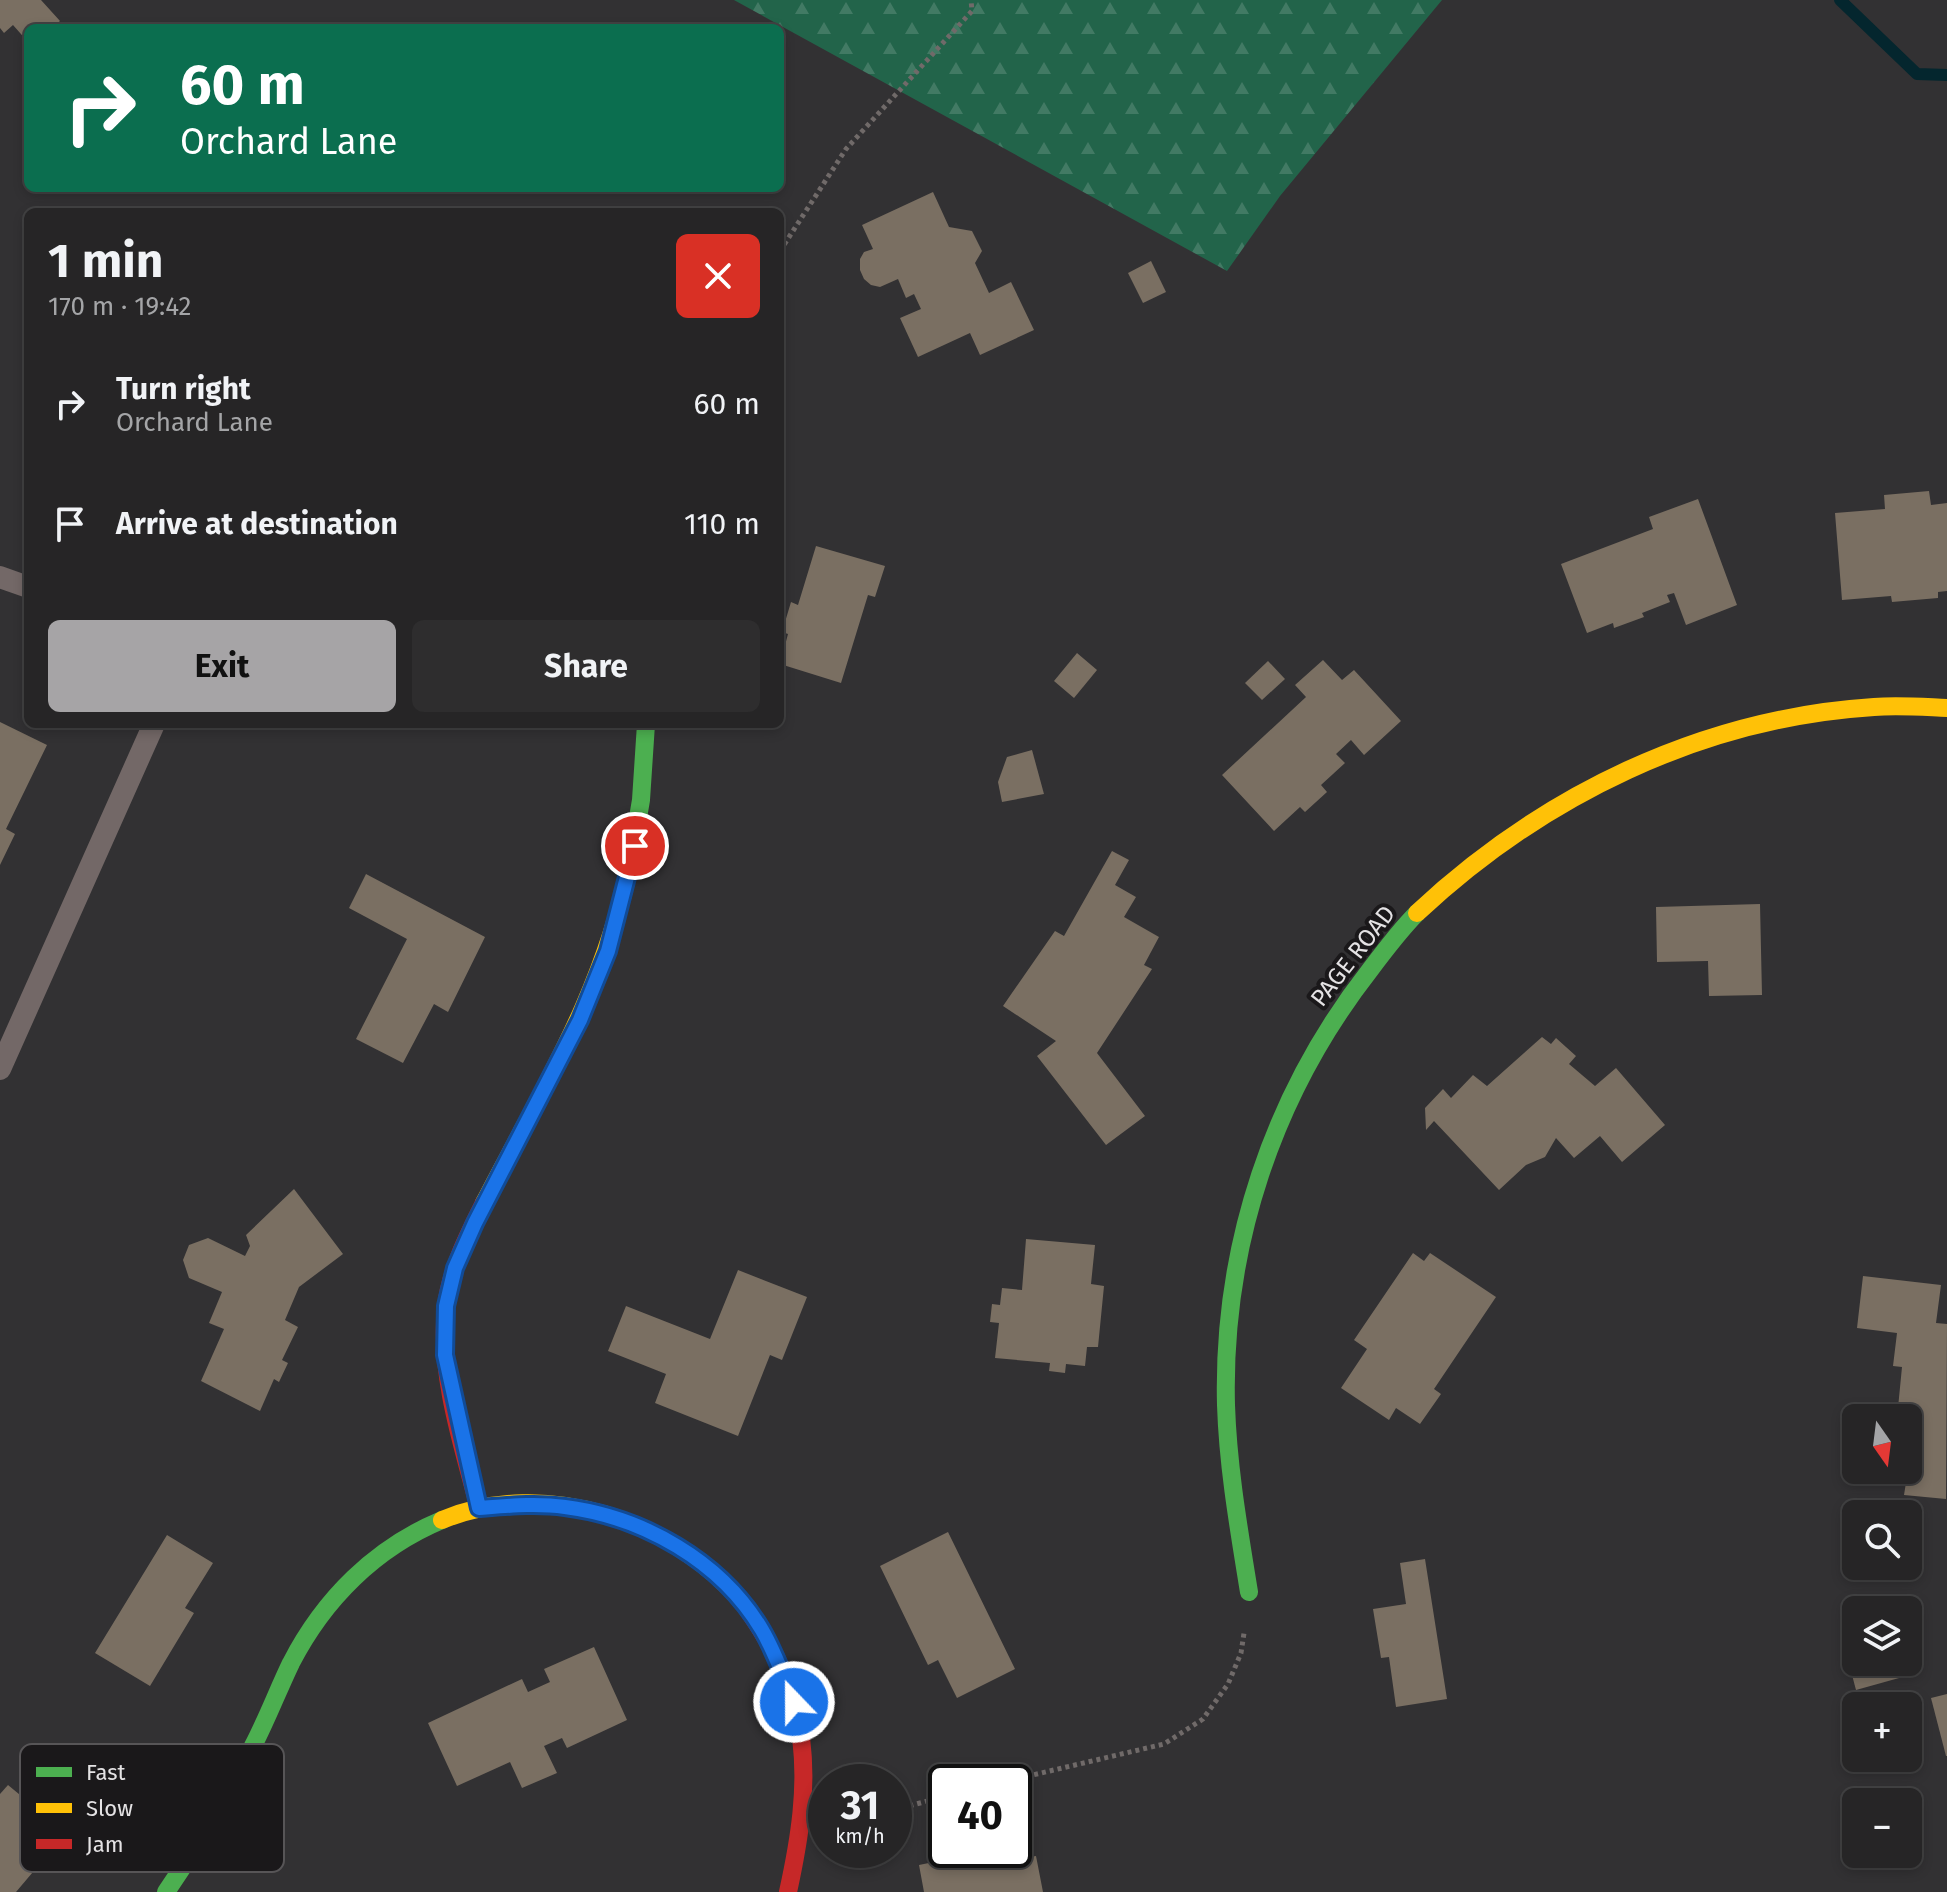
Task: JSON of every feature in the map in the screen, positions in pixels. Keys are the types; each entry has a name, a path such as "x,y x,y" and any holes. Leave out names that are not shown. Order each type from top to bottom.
{"street":[{"name":"PAGE ROAD","path":"1249,1592 1228,1438 1231,1297 1241,1233 1264,1160 1290,1095 1326,1031 1371,968 1417,912 1469,867 1529,823 1655,757 1723,734 1793,717 1863,708 1947,708"},
{"path":"479,1508 445,1355 446,1306 455,1268 475,1223 580,1020 608,951 629,877 641,816 646,728"},
{"path":"255,1744 283,1678 308,1632 333,1598 366,1566 402,1540 479,1508 524,1505 565,1507 646,1530 682,1549 714,1573 737,1596 761,1629 794,1702 802,1745 806,1785 804,1821 788,1892"},
{"path":"166,1892 179,1872"}],"lane":[{"path":"0,577 24,586"},
{"path":"0,1069 152,728"}],"path":[{"path":"784,245 846,149 972,11 971,0"},
{"path":"1032,1775 1164,1744 1203,1719 1228,1684 1241,1653 1249,1592"}],"green space":[{"path":"734,0 1442,0 1280,196 1227,271 784,27 784,24 778,24"}],"building":[{"path":"0,0 41,0 60,21 57,24 24,24 24,37 13,25 4,33 0,28"},
{"path":"933,192 949,227 972,231 982,251 975,263 989,293 1011,282 1034,330 980,355 970,333 918,357 900,318 921,309 914,294 906,298 898,279 880,287 864,279 860,259 864,252 873,249 862,225"},
{"path":"1151,261 1166,292 1143,303 1128,273"},
{"path":"1929,491 1931,505 1947,503 1947,591 1938,592 1938,598 1892,602 1891,596 1842,600 1835,513 1885,509 1884,495"},
{"path":"1698,499 1737,605 1686,625 1674,593 1667,595 1670,602 1642,613 1644,617 1614,628 1613,623 1587,633 1561,564 1653,529 1649,517"},
{"path":"816,546 885,566 875,597 868,595 841,683 784,665 788,634 784,633 784,625 791,602 798,605"},
{"path":"1077,653 1097,670 1074,698 1054,681"},
{"path":"1323,660 1342,680 1354,670 1401,721 1364,755 1351,740 1336,754 1345,763 1321,785 1327,792 1305,812 1300,807 1274,831 1222,775 1306,697 1295,685"},
{"path":"1268,661 1285,679 1262,700 1245,683"},
{"path":"0,722 47,745 6,829 15,834 0,865"},
{"path":"1032,750 1044,794 1002,802 998,782 1007,757"},
{"path":"1112,851 1129,860 1115,885 1136,897 1124,917 1159,937 1144,965 1152,969 1097,1053 1145,1116 1106,1145 1037,1056 1056,1041 1003,1006 1055,931 1064,936"},
{"path":"366,874 485,937 448,1012 434,1004 403,1063 356,1039 407,939 349,908"},
{"path":"1760,904 1762,995 1709,996 1708,961 1657,962 1656,907"},
{"path":"1542,1037 1551,1044 1556,1038 1576,1056 1569,1064 1595,1086 1616,1068 1665,1125 1622,1162 1600,1136 1574,1158 1556,1138 1545,1157 1526,1165 1499,1190 1434,1121 1426,1130 1425,1108 1443,1089 1451,1098 1473,1075 1487,1086"},
{"path":"294,1189 343,1254 299,1287 285,1320 298,1327 282,1360 288,1363 279,1382 274,1379 260,1411 201,1381 224,1329 209,1323 222,1292 189,1278 183,1260 189,1245 208,1238 245,1256 250,1246 246,1235"},
{"path":"1026,1239 1095,1245 1091,1284 1104,1286 1098,1347 1087,1347 1085,1366 1066,1364 1065,1373 1049,1371 1050,1363 995,1358 999,1323 990,1322 992,1304 1000,1305 1002,1288 1022,1290"},
{"path":"1413,1253 1424,1261 1430,1253 1496,1297 1434,1389 1441,1394 1420,1424 1396,1408 1389,1420 1341,1388 1367,1349 1354,1340"},
{"path":"738,1270 807,1297 782,1360 770,1355 738,1436 655,1403 666,1374 608,1351 626,1306 710,1339"},
{"path":"1863,1276 1941,1285 1936,1323 1947,1324 1946,1499 1904,1495 1906,1484 1922,1484 1922,1404 1898,1404 1902,1367 1893,1366 1897,1333 1857,1328"},
{"path":"948,1532 1015,1669 957,1698 938,1660 928,1665 880,1566"},
{"path":"167,1535 213,1563 185,1608 194,1613 150,1686 95,1653"},
{"path":"1425,1559 1447,1699 1396,1707 1389,1657 1381,1658 1373,1609 1406,1604 1400,1563"},
{"path":"594,1647 627,1720 567,1748 562,1738 544,1746 557,1773 522,1788 510,1762 457,1786 428,1723 522,1679 528,1692 550,1682 544,1669"},
{"path":"1852,1676 1906,1676 1856,1690"},
{"path":"1947,1694 1947,1756 1946,1756 1931,1698"},
{"path":"8,1785 20,1795 20,1872 33,1872 16,1892 0,1892 0,1794"},
{"path":"1036,1856 1043,1892 924,1892 919,1865 928,1863 928,1868 1032,1868 1032,1857"}],"waterway":[{"path":"1840,0 1917,74 1947,75"}],"traffic: fast":[{"path":"631,859 641,800 646,728"},
{"path":"1249,1592 1232,1476 1226,1405 1227,1346 1233,1288 1244,1231 1260,1175 1281,1120 1306,1068 1370,970 1417,913"},
{"path":"254,1744 291,1663 336,1597 373,1561 395,1545 442,1520"},
{"path":"166,1892 179,1872"}],"traffic: slow":[{"path":"1417,913 1465,871 1571,799 1628,770 1686,746 1747,727 1810,714 1883,706 1947,708"},
{"path":"484,1203 550,1078 589,995 620,907 631,859"},
{"path":"442,1520 481,1508 522,1503 564,1506 605,1514 644,1529 681,1549 714,1573 742,1602"}],"traffic: jam":[{"path":"479,1508 454,1409 445,1332 451,1280 484,1203"},
{"path":"742,1602 766,1638 783,1673 795,1707 801,1741 801,1812 788,1892"}],"route":[{"path":"635,846 608,951 580,1020 455,1268 446,1306 445,1355 463,1448 479,1508 524,1505 565,1507 606,1516 646,1530 682,1549 714,1573 737,1596 761,1629 794,1702"}]}
